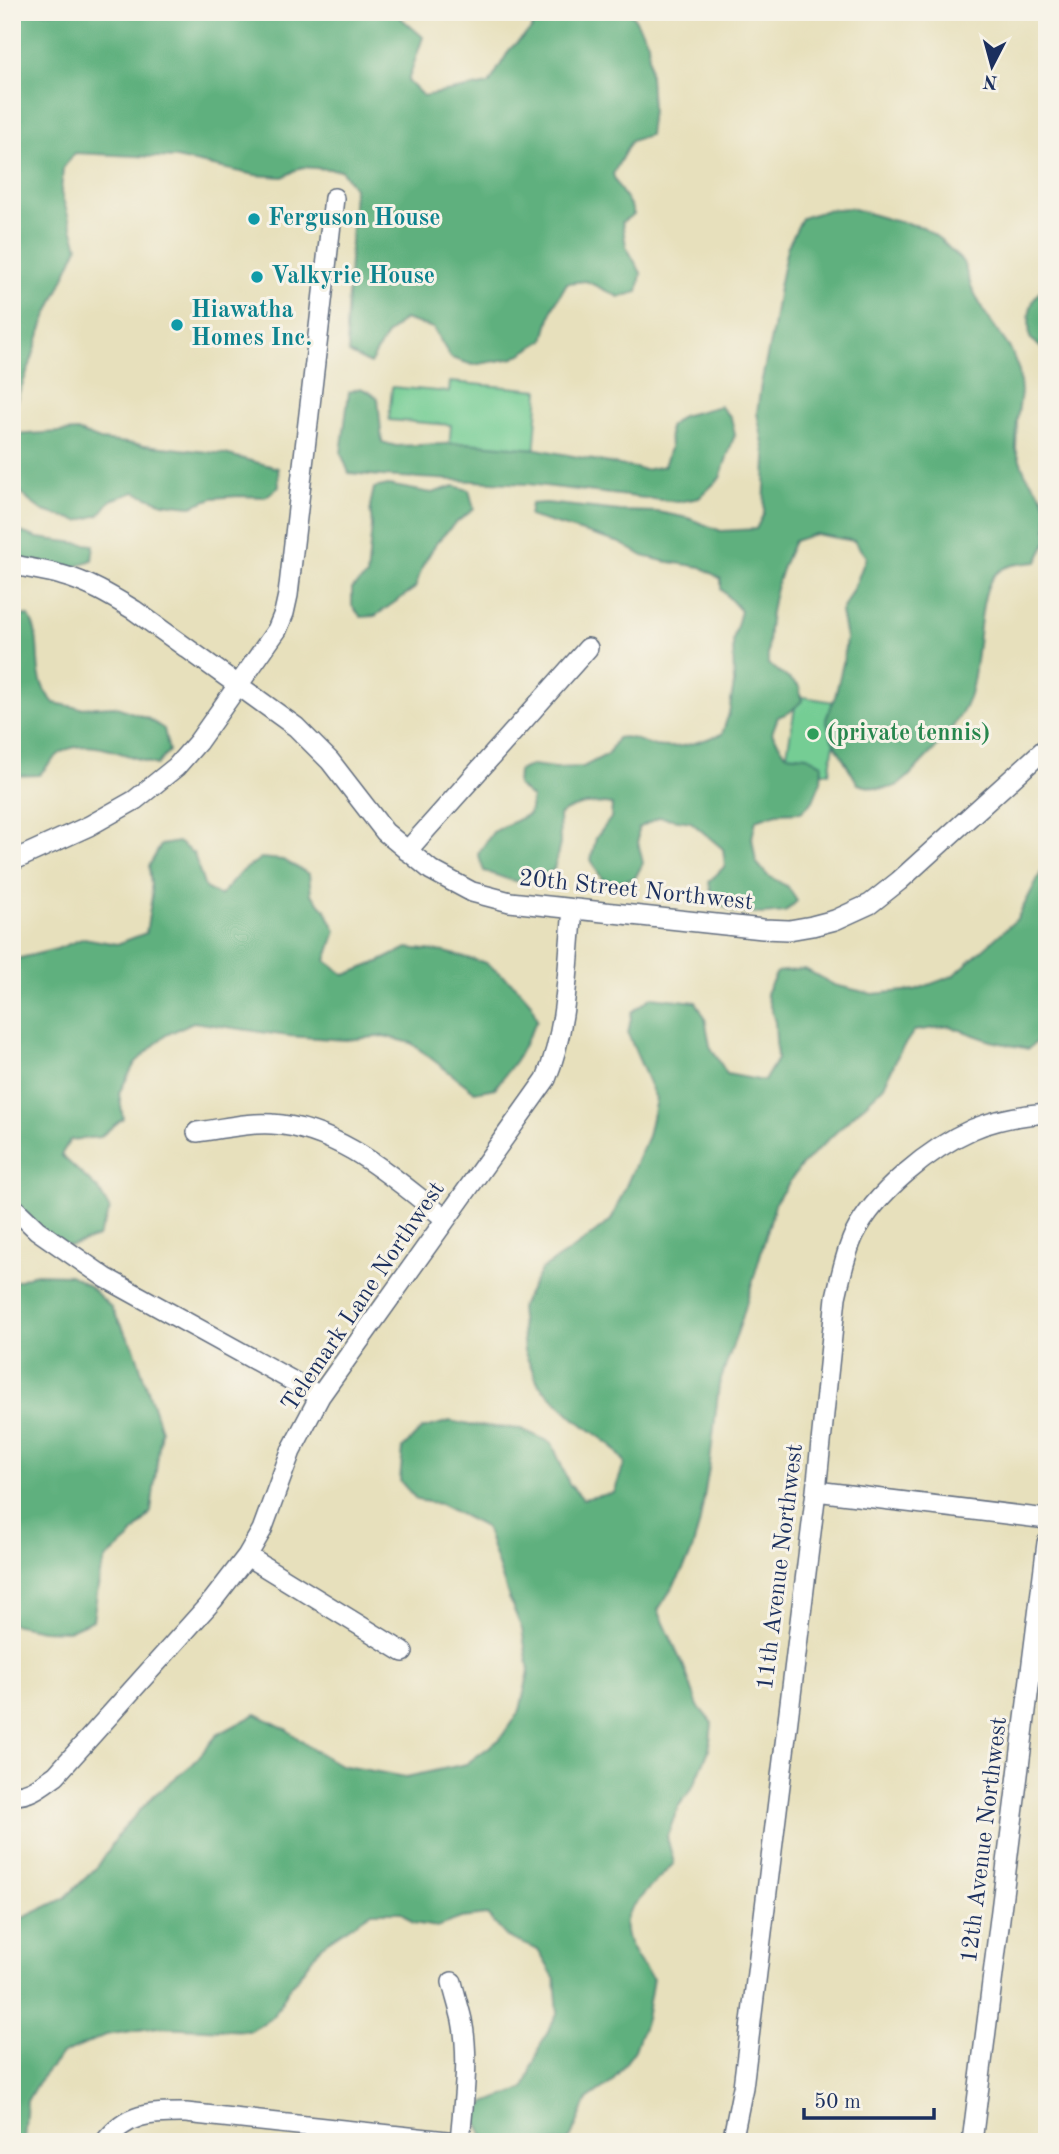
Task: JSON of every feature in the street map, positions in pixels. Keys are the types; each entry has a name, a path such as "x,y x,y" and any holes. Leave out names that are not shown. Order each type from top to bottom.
{"street":[{"path":"12,861 89,826 135,800 176,766 198,742 277,630 288,595 334,198"},
{"name":"20th Street Northwest","path":"16,568 60,574 94,586 113,597 272,708 306,735 330,761 385,832 431,870 471,892 510,902 762,929 789,930 835,920 857,911 888,891 1047,747"},
{"path":"407,851 588,648"},
{"name":"Telemark Lane Northwest","path":"12,1795 20,1796 37,1789 56,1775 213,1600 247,1556 262,1530 297,1439 320,1396 541,1086 549,1071 557,1050 561,1026 573,910"},
{"name":"11th Avenue Northwest","path":"732,2142 743,2087 816,1491 836,1297 843,1267 854,1235 871,1209 923,1160 973,1129 1003,1119 1047,1113"},
{"path":"197,1132 261,1124 298,1127 311,1131 356,1152 446,1219"},
{"path":"12,1206 37,1230 106,1278 320,1396"},
{"path":"816,1491 1047,1519"},
{"name":"12th Avenue Northwest","path":"972,2142 1047,1543"},
{"path":"247,1556 403,1652"},
{"path":"105,2142 122,2124 137,2117 151,2113 186,2113 458,2142 466,2068 462,2021 452,1982"}],"green space":[{"path":"12,12 394,12 423,37 408,81 423,96 489,84 510,49 532,29 535,12 631,12 648,42 652,109 649,135 631,141 613,174 634,214 622,222 626,246 641,273 638,292 619,297 586,281 567,283 553,307 544,340 514,358 473,365 451,358 433,328 404,319 386,336 370,364 349,353 346,330 354,188 341,170 302,167 283,177 255,175 176,158 75,153 63,168 61,193 78,247 43,324 12,412"},
{"path":"850,208 923,227 941,240 963,262 983,310 1011,350 1019,371 1021,392 1016,449 1025,473 1043,497 1047,511 1047,541 1037,562 1002,569 993,577 988,587 981,616 973,684 960,715 936,747 901,783 888,788 858,784 832,739 826,719 835,697 843,663 846,638 841,612 866,557 854,541 815,534 794,541 781,571 771,615 768,664 799,686 802,701 790,712 778,717 772,733 786,754 807,756 822,764 821,781 813,801 801,812 777,813 756,820 752,838 756,862 767,875 788,887 797,901 785,912 762,914 734,912 713,901 709,882 725,866 723,849 691,822 660,817 638,828 643,863 635,878 616,882 602,879 591,860 596,838 611,818 612,805 605,804 578,806 559,815 560,844 554,869 530,884 484,871 478,854 493,832 529,814 532,798 517,785 518,771 533,765 555,768 583,767 608,754 617,738 673,747 722,734 734,684 733,640 741,611 721,589 721,579 701,567 643,556 620,543 529,516 531,504 658,512 688,518 721,531 756,529 764,513 766,458 757,413 787,248 802,218 827,210"},
{"path":"1047,284 1047,353 1030,338 1029,322 1033,302"},
{"path":"450,382 539,390 534,456 449,449 451,425 389,420 392,387 449,392"},
{"path":"360,388 378,399 382,442 396,446 466,443 537,449 645,470 664,466 670,448 669,427 682,416 720,406 731,418 735,434 720,478 699,498 678,502 528,484 349,473 341,453 349,392"},
{"path":"77,431 100,440 225,454 278,468 279,487 265,497 213,498 191,506 163,503 135,492 111,500 99,515 79,521 43,511 29,501 12,482 12,435"},
{"path":"388,485 432,493 454,486 469,490 474,509 437,542 423,565 415,588 375,616 361,617 352,606 352,588 367,576 372,526 370,506 374,488"},
{"path":"12,529 38,538 94,545 92,560 75,567 44,566 12,558"},
{"path":"12,614 29,616 36,634 41,680 54,703 80,708 114,706 147,718 164,729 169,751 157,765 110,750 84,746 62,752 39,775 12,776"},
{"name":"(private tennis)","path":"797,696 841,703 829,773 785,765"},
{"path":"178,842 194,854 205,888 220,896 240,873 261,858 283,860 309,874 311,894 325,909 336,931 326,961 345,975 407,948 445,952 486,963 516,986 531,1003 537,1020 516,1060 495,1088 475,1092 411,1043 384,1036 346,1040 288,1036 193,1022 164,1036 135,1063 119,1093 123,1118 100,1137 70,1140 61,1155 99,1190 110,1210 98,1237 70,1246 39,1238 12,1220 12,960 57,949 84,938 117,944 146,933 152,896 149,866 161,845"},
{"path":"1047,861 1047,1033 1028,1049 991,1041 949,1026 914,1031 899,1053 884,1086 801,1166 776,1201 741,1322 719,1385 699,1526 690,1556 658,1610 698,1706 712,1723 709,1750 694,1785 678,1807 667,1837 674,1863 641,1896 627,1916 626,1933 629,1942 653,1979 646,2019 635,2050 611,2083 587,2100 571,2137 566,2142 487,2142 474,2116 485,2103 524,2089 540,2046 558,2012 555,1979 538,1950 507,1937 487,1915 461,1918 437,1927 413,1923 401,1912 372,1912 322,1945 286,1993 274,2016 251,2031 158,2027 106,2035 61,2055 38,2082 27,2101 24,2142 12,2142 12,1919 25,1917 65,1898 98,1866 121,1831 153,1796 193,1764 217,1735 256,1714 286,1729 309,1747 340,1765 406,1777 466,1764 500,1739 520,1710 529,1671 522,1629 485,1527 440,1504 417,1500 400,1481 403,1448 422,1429 450,1421 521,1429 552,1443 569,1484 583,1499 614,1493 625,1462 611,1445 575,1419 539,1385 524,1351 520,1308 541,1270 611,1220 648,1136 656,1099 628,1034 632,1012 652,997 696,1002 705,1018 710,1046 727,1074 764,1081 777,1059 775,1022 766,993 777,972 805,969 834,985 873,994 915,990 953,976 1017,919"},
{"path":"35,1274 70,1275 89,1286 110,1306 134,1348 161,1430 151,1512 129,1539 106,1559 100,1574 93,1620 68,1631 42,1630 12,1624 12,1283"}],"place":[{"name":"Ferguson House","path":"254,219"},
{"name":"Valkyrie House","path":"257,277"},
{"name":"Hiawatha Homes Inc.","path":"177,325"},
{"name":"(private tennis)","path":"813,734"}]}
